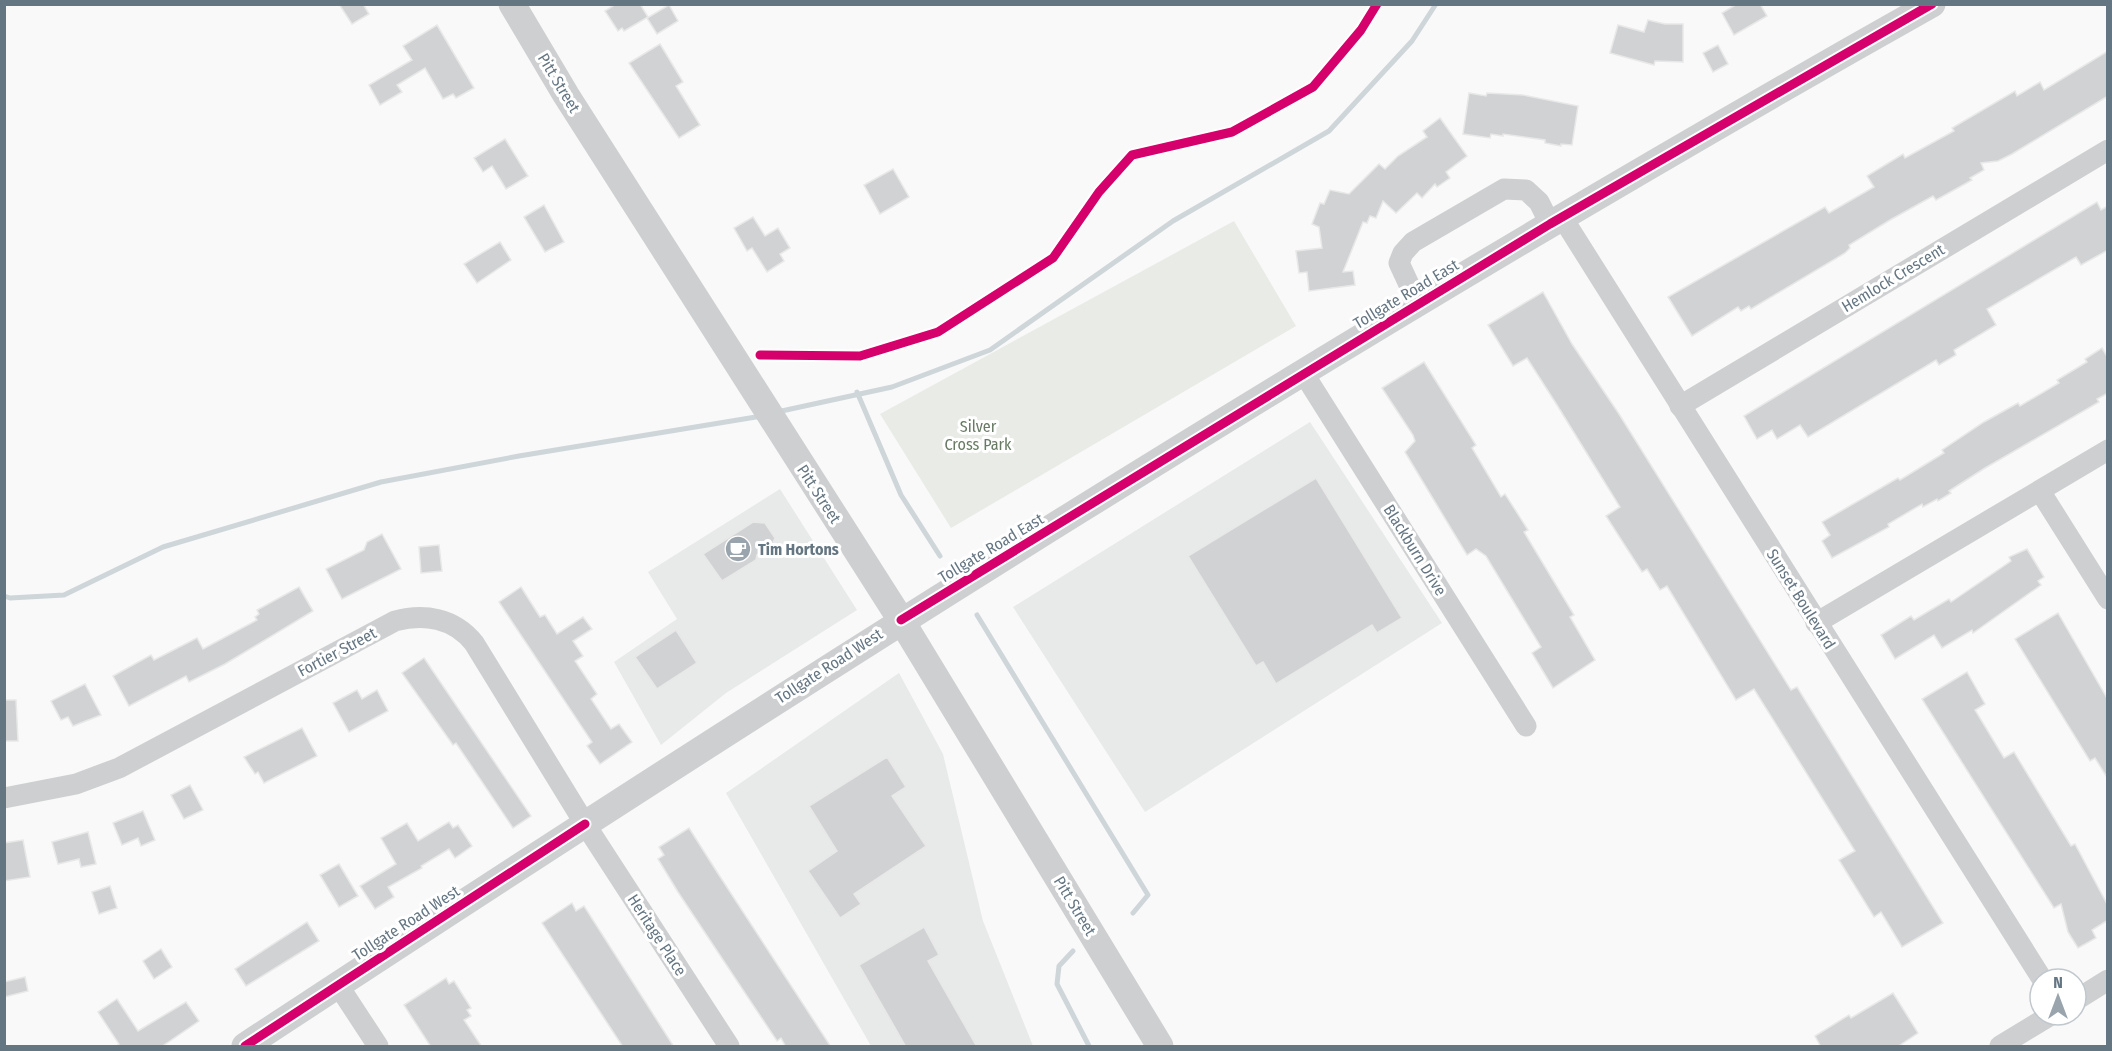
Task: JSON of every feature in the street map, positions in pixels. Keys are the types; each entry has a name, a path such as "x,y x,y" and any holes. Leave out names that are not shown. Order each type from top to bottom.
{"street":[{"name":"Pitt Street","path":"512,4 566,95 901,620 1160,1047"},
{"name":"Tollgate Road East","path":"901,620 1556,220 1932,4"},
{"name":"Hemlock Crescent","path":"1680,406 2108,150"},
{"name":"Sunset Boulevard","path":"1418,304 1400,263 1403,253 1413,242 1504,189 1526,190 1556,220 1680,406 2034,967"},
{"name":"Blackburn Drive","path":"1304,374 1526,726"},
{"path":"1816,623 2108,450"},
{"path":"2040,491 2108,600"},
{"name":"Fortier Street","path":"4,798 76,784 119,768 395,621 409,617 430,618 452,624 474,643 585,824"},
{"name":"Tollgate Road West","path":"245,1047 901,620"},
{"name":"Heritage Place","path":"585,824 729,1047"},
{"path":"2088,992 2108,980"},
{"path":"338,985 378,1047"},
{"path":"2000,1047 2032,1027"}],"shaded area":[{"path":"1310,422 1442,623 1145,812 1013,607"},
{"path":"780,489 857,610 726,693 661,745 614,662 677,619 648,572"},
{"path":"899,673 943,754 983,921 1033,1046 871,1046 726,793"}],"green space":[{"name":"Silver Cross Park","path":"1234,221 1296,326 951,528 880,414"}],"building":[{"path":"339,4 363,4 369,14 352,24"},
{"path":"616,4 640,4 648,17 624,31 622,28 618,31 605,11"},
{"path":"1737,4 1760,4 1767,16 1734,35 1722,13"},
{"path":"669,5 678,21 657,34 647,18"},
{"path":"1648,20 1665,24 1683,24 1683,62 1655,61 1654,65 1610,53 1618,25 1644,32"},
{"path":"437,25 474,88 456,98 453,94 443,99 425,68 397,85 402,92 380,105 369,85 412,60 403,46"},
{"path":"660,44 683,82 676,86 700,125 679,138 629,63"},
{"path":"1718,45 1728,64 1713,72 1703,53"},
{"path":"2108,51 2108,96 2012,154 1998,161 1981,163 1984,170 1970,178 1972,180 1936,200 1933,196 1890,220 1849,245 1850,248 1845,253 1751,309 1749,306 1741,311 1738,307 1692,336 1668,297 1825,207 1829,213 1874,187 1867,176 1903,154 1905,158 1954,131 1952,128 2015,91 2017,96 2040,82 2044,90"},
{"path":"1469,93 1486,96 1487,93 1523,95 1578,106 1572,145 1561,144 1561,146 1545,143 1545,140 1503,134 1503,136 1491,134 1490,138 1463,134"},
{"path":"1440,118 1467,156 1446,172 1450,178 1437,187 1435,184 1422,198 1417,193 1396,213 1383,201 1376,218 1370,216 1367,223 1363,222 1343,272 1353,271 1355,285 1309,291 1307,272 1299,273 1296,251 1322,248 1319,227 1312,224 1320,203 1324,204 1330,190 1349,194 1379,164 1385,169 1398,156 1427,137 1423,131"},
{"path":"505,139 528,176 506,189 492,166 483,172 474,158"},
{"path":"893,169 909,197 880,214 864,185"},
{"path":"2097,202 2101,210 2108,206 2108,250 2081,265 2076,257 1987,309 1996,325 1954,350 1956,355 1939,365 1936,360 1808,437 1800,425 1777,439 1772,430 1757,439 1744,416"},
{"path":"544,205 564,242 545,252 524,217"},
{"path":"753,217 765,236 778,228 790,248 780,254 784,261 767,272 752,248 747,251 734,228"},
{"path":"500,242 511,260 477,283 464,264"},
{"path":"1543,292 1572,344 1619,414 1791,690 1797,687 1943,923 1902,947 1881,912 1874,917 1839,860 1855,851 1754,689 1736,700 1667,586 1660,590 1647,569 1642,572 1606,516 1620,507 1557,405 1527,358 1513,366 1488,325"},
{"path":"2102,348 2108,358 2108,393 2097,399 2099,402 1985,468 1949,491 1951,493 1938,501 1937,499 1923,507 1922,504 1888,524 1889,527 1832,558 1822,541 1830,535 1822,522 1898,478 1900,480 1944,453 1942,450 1984,422 2018,403 2020,406 2059,383 2057,380 2087,362 2085,359"},
{"path":"1424,362 1476,445 1472,448 1501,497 1505,494 1528,530 1524,532 1574,615 1570,617 1595,660 1553,688 1532,653 1541,647 1486,556 1476,549 1467,555 1405,452 1415,441 1413,435 1382,388"},
{"path":"1316,478 1402,618 1377,633 1372,625 1276,684 1263,662 1256,666 1188,556"},
{"name":"Tim Hortons","path":"753,522 765,523 775,538 772,545 757,555 756,560 722,581 703,554"},
{"path":"382,534 401,569 342,599 326,569 364,550 367,542"},
{"path":"439,545 442,571 421,573 419,547"},
{"path":"2027,549 2044,577 2038,581 2041,585 1973,633 1972,630 1942,648 1934,635 1895,659 1881,635 1911,616 1914,620 1949,599 1951,602 2011,561 2009,557"},
{"path":"299,587 313,611 225,664 189,682 186,676 129,706 113,676 151,655 154,660 197,638 203,649 257,620 255,617 259,614 257,610"},
{"path":"521,587 540,617 545,615 557,634 583,617 592,629 573,641 583,656 575,661 597,694 591,699 611,729 619,724 632,742 600,764 587,746 592,742 499,602"},
{"path":"2058,613 2108,700 2108,779 2095,758 2090,761 2015,639"},
{"path":"676,630 697,663 657,689 635,657"},
{"path":"424,658 531,816 513,828 456,743 453,745 402,673"},
{"path":"1967,672 1985,704 1975,710 2004,758 2014,752 2071,846 2075,844 2108,906 2108,920 2092,930 2096,938 2078,948 2068,932 2061,904 2054,908 1922,699"},
{"path":"85,684 101,715 73,726 68,717 61,720 51,701"},
{"path":"357,690 362,699 377,690 388,711 349,732 333,703"},
{"path":"4,700 16,700 18,741 4,741"},
{"path":"302,728 317,756 264,783 258,772 255,774 244,757"},
{"path":"887,757 906,787 892,796 926,846 854,894 861,904 840,918 808,871 837,851 809,806"},
{"path":"190,785 203,810 184,819 171,795"},
{"path":"143,811 155,840 141,846 138,838 122,845 113,823"},
{"path":"449,822 453,828 458,825 472,846 455,858 449,849 421,866 422,868 388,887 394,897 375,909 360,886 396,864 381,838 407,823 418,841"},
{"path":"689,828 831,1047 786,1047 781,1038 777,1041 678,892 658,859 664,855 659,847"},
{"path":"88,832 96,864 81,867 79,859 58,864 52,842"},
{"path":"23,840 30,877 4,881 4,843"},
{"path":"339,864 358,896 339,907 320,875"},
{"path":"110,886 117,908 99,914 92,892"},
{"path":"572,903 576,911 584,906 674,1047 623,1047 542,923"},
{"path":"307,922 319,941 246,986 235,969"},
{"path":"924,927 939,955 928,961 977,1047 906,1047 859,965"},
{"path":"161,949 172,967 154,979 143,961"},
{"path":"25,977 28,991 4,997 4,982"},
{"path":"446,978 449,984 454,981 471,1008 467,1010 471,1016 464,1020 482,1047 431,1047 404,1005"},
{"path":"1893,993 1918,1033 1897,1047 1821,1047 1815,1036 1849,1015 1851,1018"},
{"path":"117,999 138,1031 186,1002 199,1021 161,1047 115,1047 119,1044 98,1012"}],"waterway":[{"path":"777,412 892,387 990,350 1173,221 1329,131 1412,41 1436,4"},
{"path":"857,392 901,495 940,556"},
{"path":"4,596 10,598 64,595 163,547 381,482 519,456 762,416"},
{"path":"977,615 1148,895 1133,913"},
{"path":"1073,951 1059,966 1057,984 1089,1046"}],"cycle path":[{"path":"760,355 860,356 938,332 1053,258 1099,192 1132,155 1232,132 1313,87 1361,30 1377,4"},
{"path":"901,620 1550,224 1932,4"},
{"path":"245,1046 585,824"}],"place":[{"name":"Tim Hortons","path":"738,549"}]}
